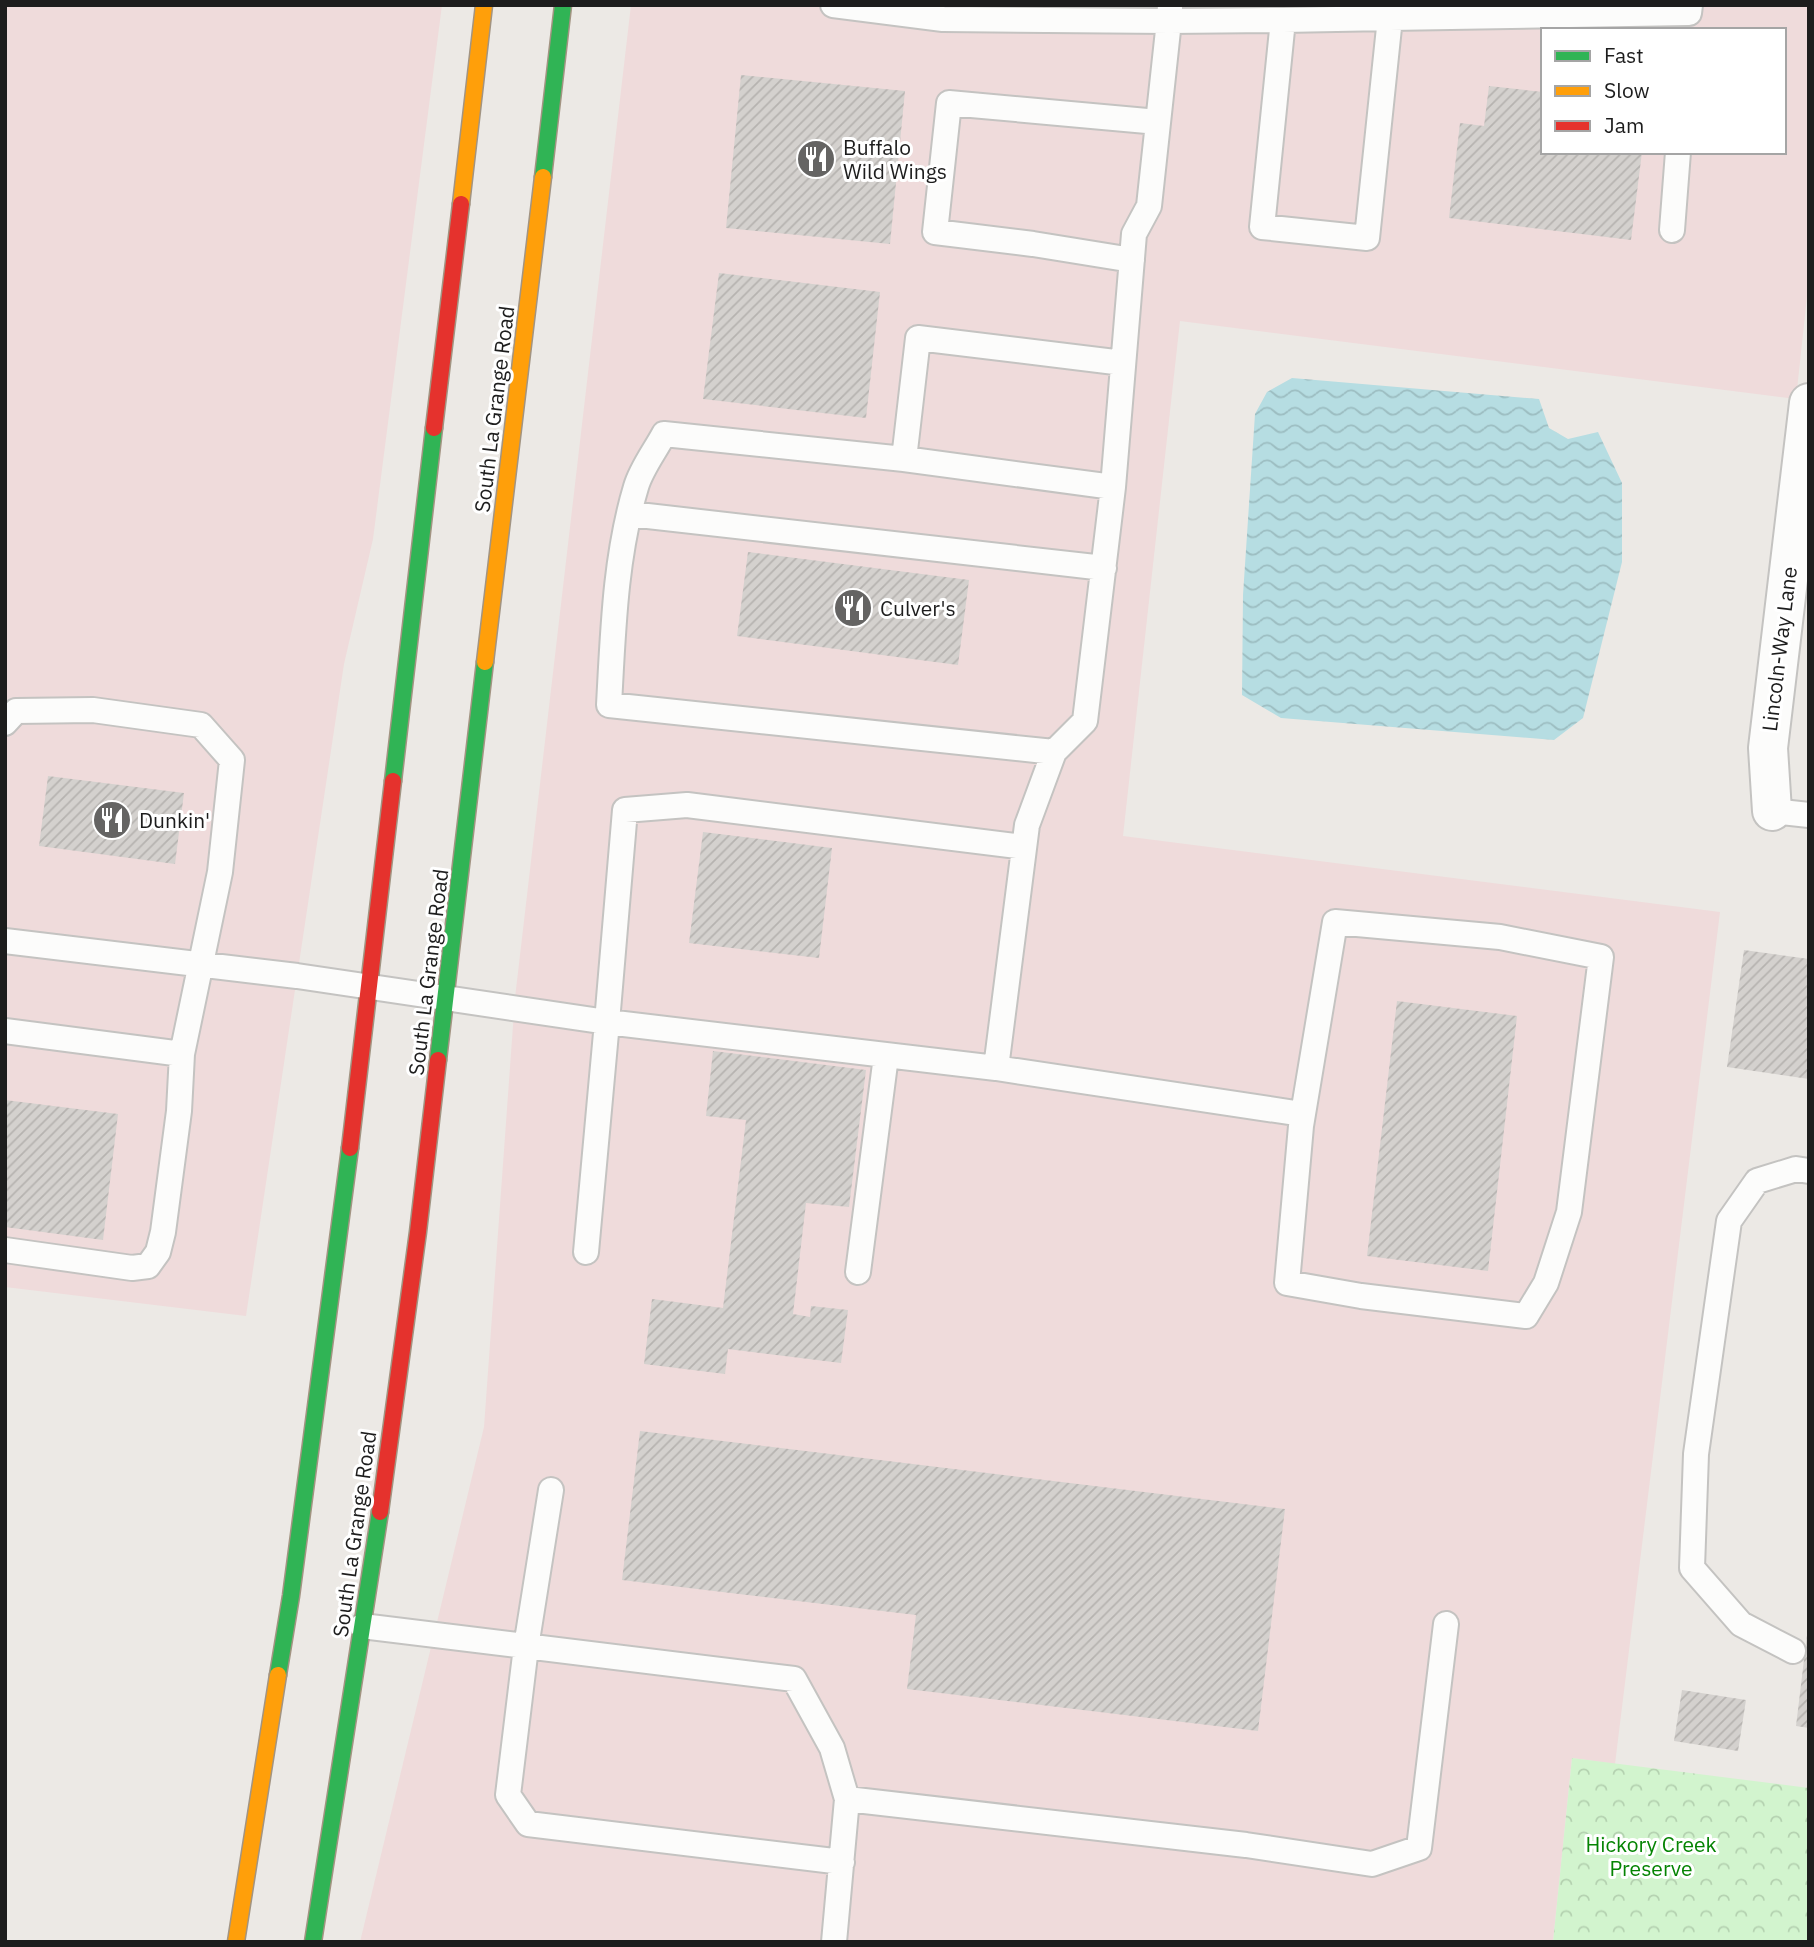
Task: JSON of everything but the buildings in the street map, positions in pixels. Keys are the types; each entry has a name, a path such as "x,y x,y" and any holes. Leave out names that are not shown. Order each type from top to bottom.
{"main road":[{"path":"236,1942 293,1582 342,1215 484,5"},
{"name":"South La Grange Road","path":"313,1942 362,1626 418,1232 563,5"}],"street":[{"name":"Lincoln-Way Lane","path":"1772,811 1768,748 1809,403"}],"lane":[{"path":"833,5 943,19 1170,13 1283,20 1689,16"},
{"path":"996,1069 1027,825 1054,752 1085,722 1113,486 1134,234 1149,206 1170,13"},
{"path":"1283,20 1262,227 1367,238 1390,18"},
{"path":"1132,260 934,232 948,103 1158,122"},
{"path":"1672,230 1678,154"},
{"path":"904,458 918,338 1123,363"},
{"path":"1054,752 609,705 617,583 636,484 664,434 904,458 1113,486"},
{"path":"630,514 1104,568"},
{"path":"5,723 16,711 93,710 201,725 232,760 220,872 182,1054 179,1111 158,1252 148,1266 132,1268 5,1250"},
{"path":"586,1252 625,810 687,805 1024,847"},
{"path":"1772,811 1809,816"},
{"path":"5,941 369,986 607,1022 996,1069 1303,1114 1301,1126 1287,1283 1362,1296 1526,1316 1546,1283 1569,1212 1601,957 1500,937 1335,922 1301,1126"},
{"path":"5,1031 182,1054"},
{"path":"858,1272 886,1056"},
{"path":"1793,1651 1741,1624 1692,1568 1696,1454 1729,1221 1757,1181 1796,1169 1809,1171"},
{"path":"551,1490 526,1647 508,1796 528,1824 842,1862"},
{"path":"847,1799 1246,1845 1372,1864 1419,1848 1446,1624"},
{"path":"362,1626 794,1679 832,1748 847,1799 834,1942"}],"shaded area":[{"path":"5,5 442,5 373,539 344,664 246,1316 5,1287"},
{"path":"631,5 1809,5 1809,278 1796,399 1180,321 1123,836 1720,912 1615,1764 1572,1758 1553,1942 360,1942 484,1427 515,998"}],"green space":[{"name":"Hickory Creek Preserve","path":"1572,1758 1809,1788 1809,1942 1553,1942"}],"water":[{"path":"1292,378 1539,399 1549,428 1568,439 1598,432 1622,483 1622,562 1583,718 1554,740 1281,718 1242,695 1243,595 1255,414 1267,392"}],"traffic: fast":[{"path":"543,177 563,5"},
{"path":"393,781 434,428"},
{"path":"438,1060 485,662"},
{"path":"278,1675 291,1596 350,1148"},
{"path":"313,1942 380,1512"}],"traffic: slow":[{"path":"461,204 484,5"},
{"path":"485,662 543,177"},
{"path":"236,1942 278,1675"}],"traffic: jam":[{"path":"434,428 461,204"},
{"path":"350,1148 393,781"},
{"path":"380,1512 438,1060"}],"place":[{"name":"Buffalo Wild Wings","path":"816,159"},
{"name":"Culver's","path":"853,608"},
{"name":"Dunkin'","path":"112,820"}]}
